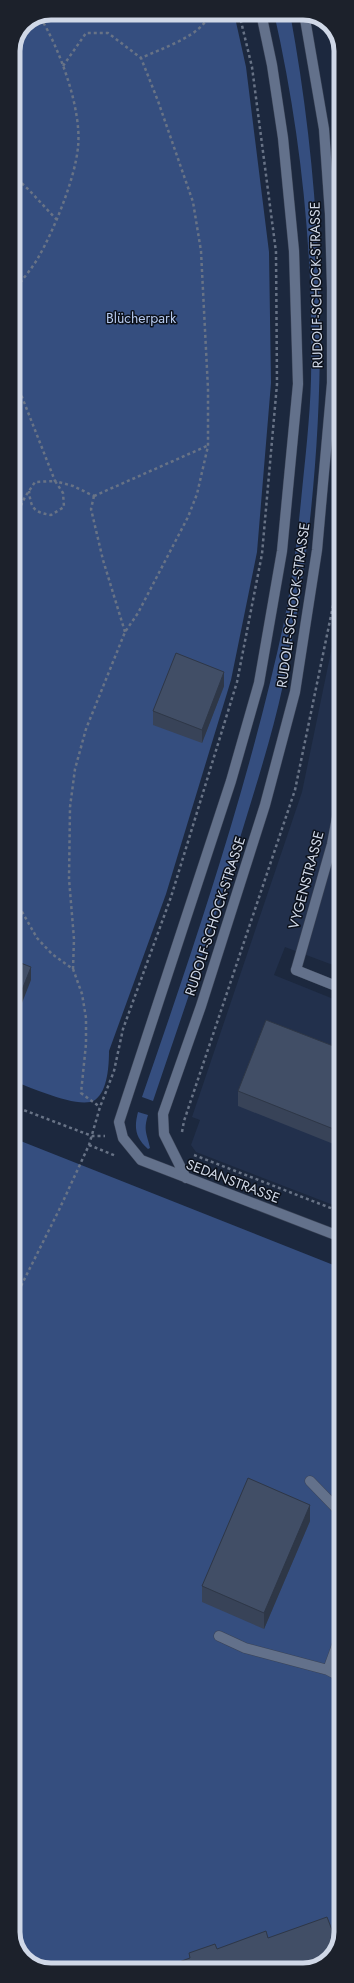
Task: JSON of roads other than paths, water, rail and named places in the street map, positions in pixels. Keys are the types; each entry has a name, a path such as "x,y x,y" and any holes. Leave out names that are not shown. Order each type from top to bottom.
{"main road":[{"name":"RUDOLF-SCHOCK-STRASSE","path":"123,1138 119,1122 231,781 259,683 282,551 298,384 294,251 283,138 272,65 262,20"},
{"name":"RUDOLF-SCHOCK-STRASSE","path":"186,1178 164,1134 163,1114 201,1006 264,805 295,692 317,550 332,383 332,288 324,129 305,20"},
{"name":"VYGENSTRASSE","path":"334,833 296,970 334,985"},
{"name":"SEDANSTRASSE","path":"123,1138 141,1160 334,1234"},
{"path":"310,1481 334,1506"},
{"path":"219,1636 245,1648 328,1670 334,1673"},
{"path":"328,1670 334,1653"}],"park label":[{"name":"Blücherpark","path":"141,318"}]}
